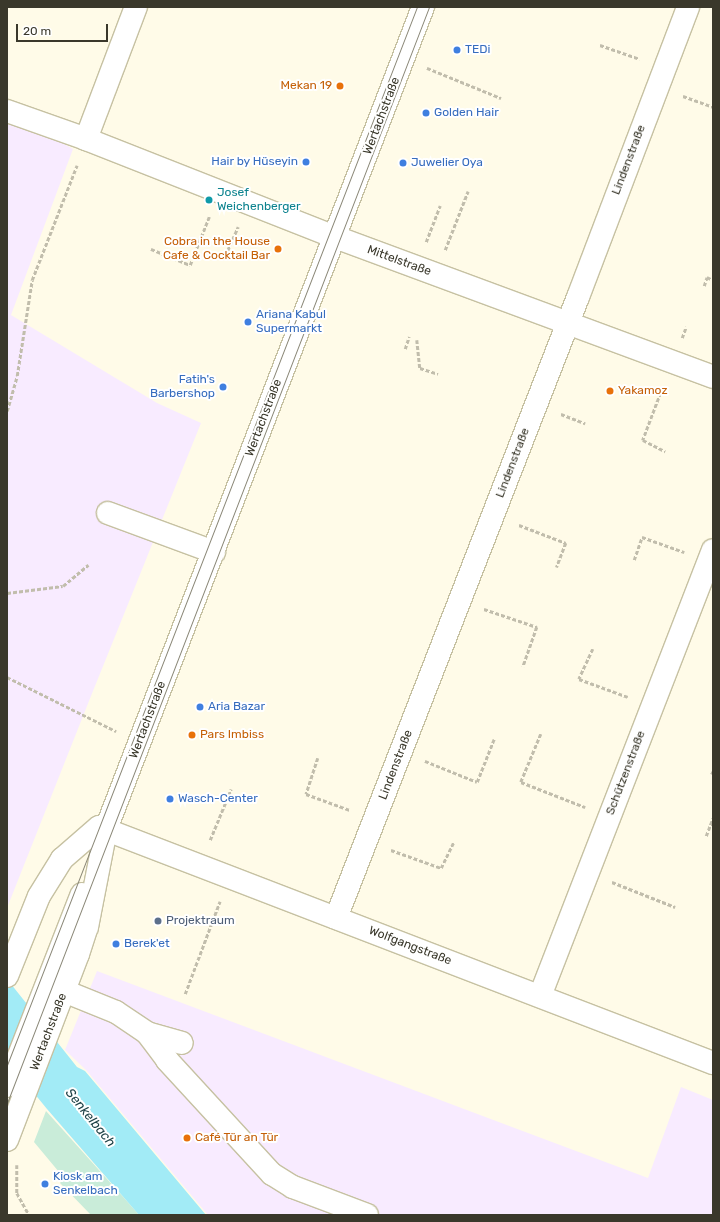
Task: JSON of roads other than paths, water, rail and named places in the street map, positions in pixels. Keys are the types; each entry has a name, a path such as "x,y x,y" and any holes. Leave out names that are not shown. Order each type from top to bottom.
{"street":[{"path":"86,139 136,7"},
{"name":"Wertachstraße","path":"7,1140 16,1081 49,1032 87,927 106,829 423,7"},
{"name":"Lindenstraße","path":"336,918 493,516 688,7"},
{"name":"Mittelstraße","path":"7,111 86,139 335,237 713,377"},
{"path":"108,514 214,552"},
{"name":"Schützenstraße","path":"540,996 711,555"},
{"path":"7,976 39,896 62,859 99,827 106,829 73,919 35,1014 16,1081"},
{"name":"Wolfgangstraße","path":"106,829 713,1063"},
{"path":"64,991 116,1012 147,1033 182,1043"},
{"path":"147,1033 166,1060 272,1174 293,1187 367,1215"}],"water":[{"name":"Senkelbach","path":"7,979 77,1067 85,1071 206,1215 139,1215 47,1109 7,1060"}],"tram line":[{"path":"7,1065 417,7"},
{"path":"7,1103 429,7"}],"place":[{"name":"TEDi","path":"457,50"},
{"name":"Mekan 19","path":"340,86"},
{"name":"Golden Hair","path":"426,113"},
{"name":"Hair by Hüseyin","path":"306,162"},
{"name":"Juwelier Oya","path":"403,163"},
{"name":"Josef Weichenberger","path":"209,200"},
{"name":"Cobra in the House Cafe & Cocktail Bar","path":"278,249"},
{"name":"Ariana Kabul Supermarkt","path":"248,322"},
{"name":"Fatih's Barbershop","path":"223,387"},
{"name":"Yakamoz","path":"610,391"},
{"name":"Aria Bazar","path":"200,707"},
{"name":"Pars Imbiss","path":"192,735"},
{"name":"Wasch-Center","path":"170,799"},
{"name":"Projektraum","path":"158,921"},
{"name":"Berek'et","path":"116,944"},
{"name":"Café Tür an Tür","path":"187,1138"},
{"name":"Kiosk am Senkelbach","path":"45,1184"}]}
